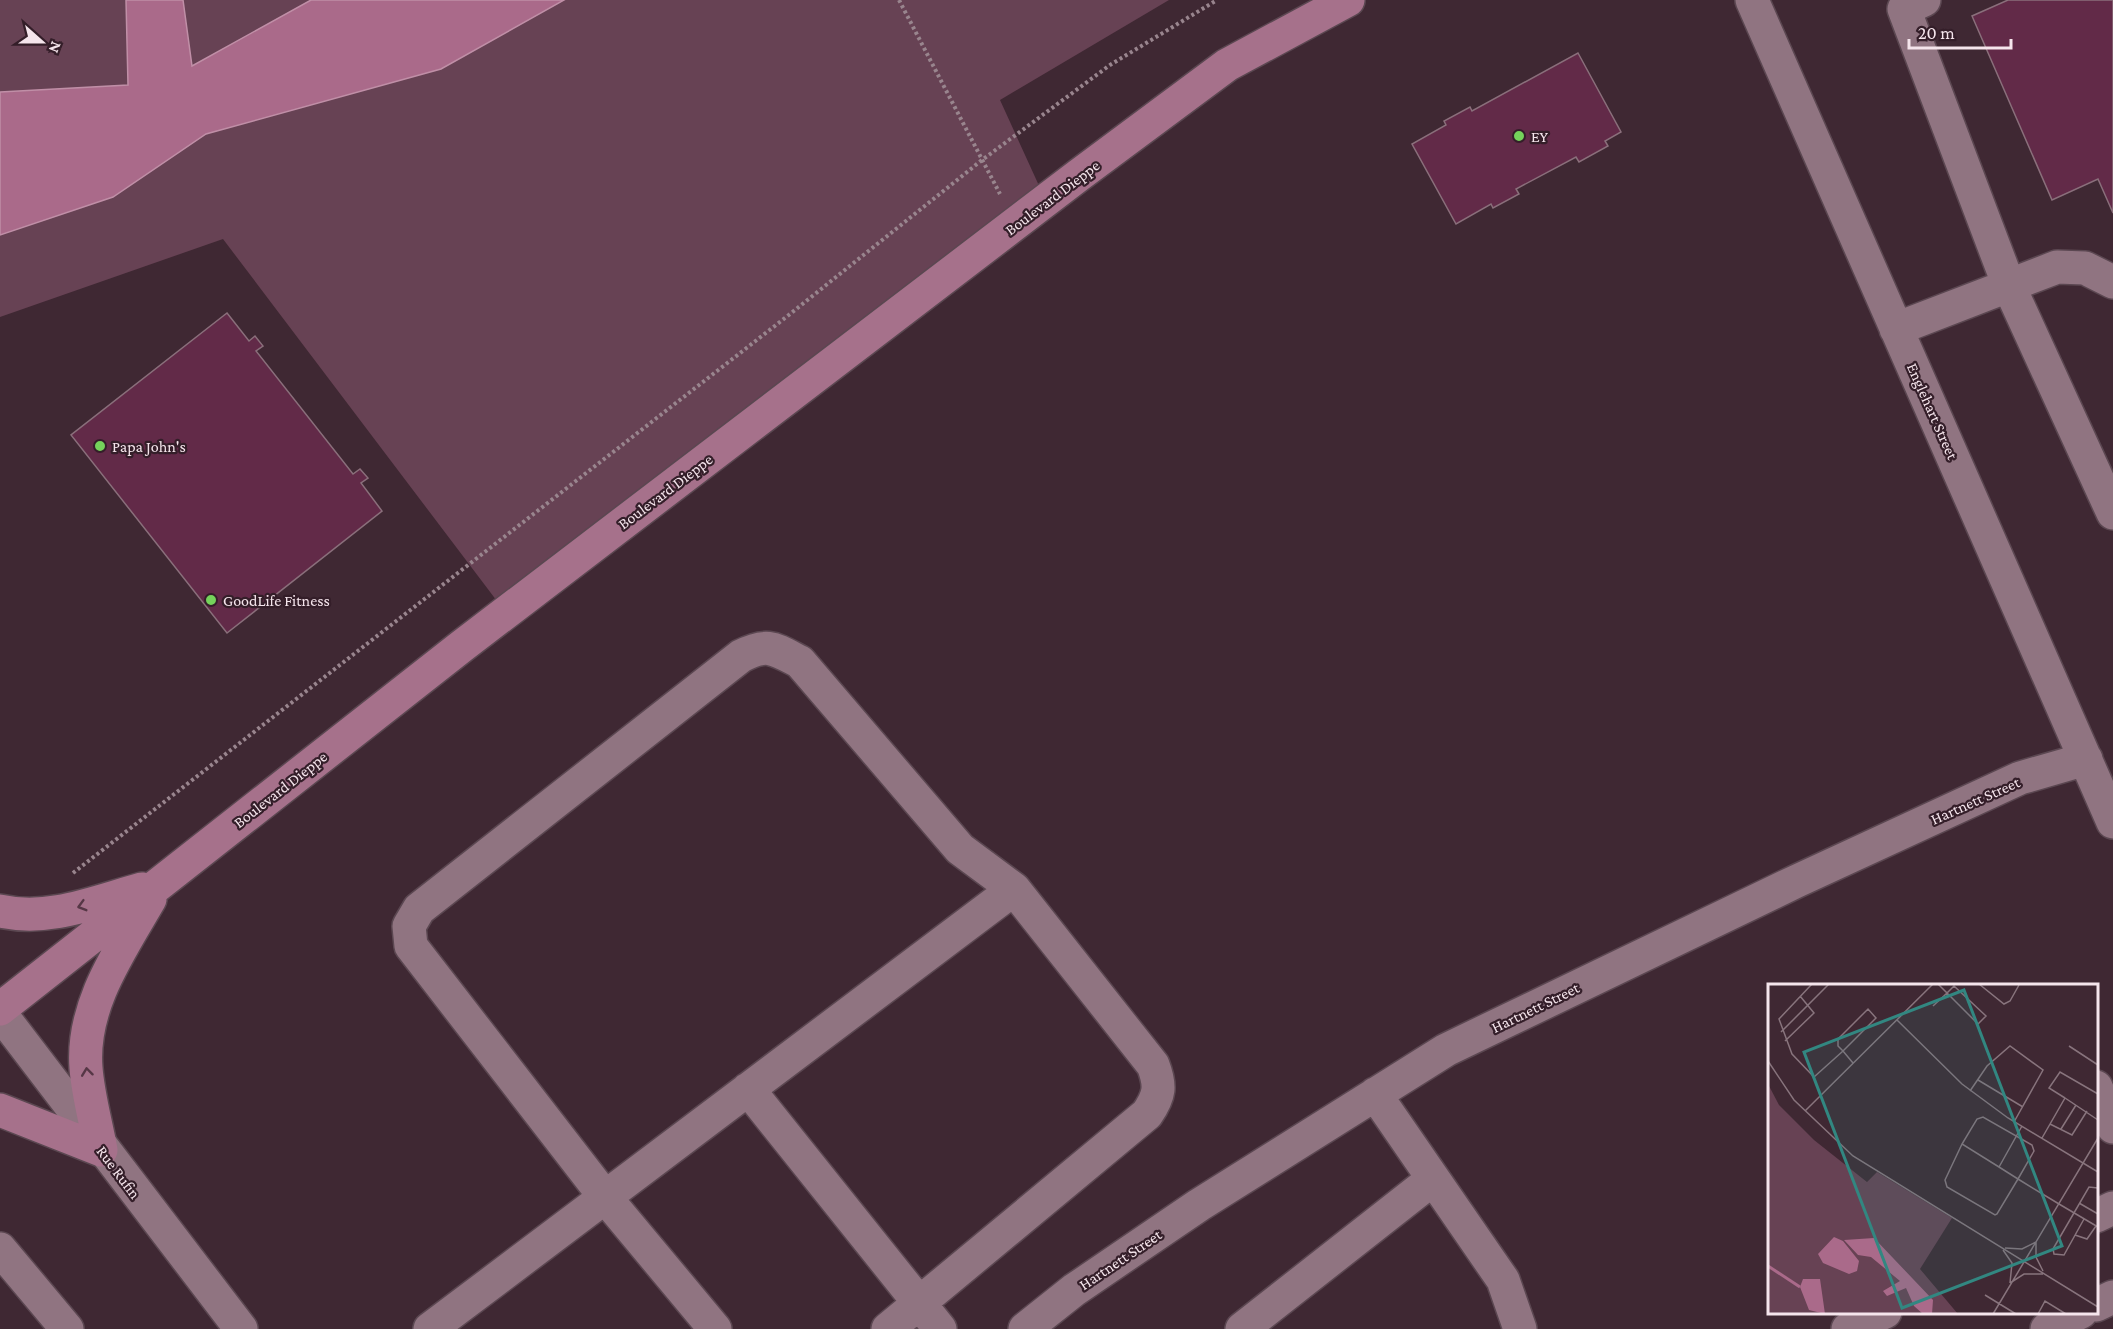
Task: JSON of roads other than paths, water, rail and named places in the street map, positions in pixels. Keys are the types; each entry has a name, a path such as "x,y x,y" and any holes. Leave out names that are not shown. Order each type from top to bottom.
{"main road":[{"name":"Boulevard Dieppe","path":"0,1009 462,646 1227,65 1348,0"},
{"path":"0,911 36,916 55,914 158,885"},
{"path":"101,1150 86,1070 87,1030 104,983 158,885"},
{"path":"0,1110 101,1150"}],"street":[{"name":"Englehart Street","path":"1752,0 2113,822"},
{"path":"1924,0 1904,9 2009,285 2113,513"},
{"path":"1896,329 2057,267 2085,268 2113,282"},
{"path":"715,1329 605,1197 411,946 409,926 419,909 741,656 758,647 777,650 800,662 960,849 1014,889 1153,1065 1160,1083 1158,1098 1148,1114 888,1329"},
{"name":"Hartnett Street","path":"1029,1328 1074,1290 1199,1205 1446,1050 1797,881 2020,778 2086,759"},
{"path":"430,1329 1014,889"},
{"name":"Rue Rufin","path":"0,1013 101,1150 241,1329"},
{"path":"748,1089 940,1329"},
{"path":"2098,1090 2113,1127"},
{"path":"1375,1094 1503,1280 1520,1329"},
{"path":"1242,1329 1433,1179"},
{"path":"2098,1216 2113,1208"},
{"path":"0,1249 67,1329"},
{"path":"2098,1304 2113,1297"},
{"path":"1848,1329 1881,1314"},
{"path":"2047,1329 2077,1314"}],"place":[{"name":"EY","path":"1519,136"},
{"name":"Papa John's","path":"100,446"},
{"name":"GoodLife Fitness","path":"211,600"}]}
